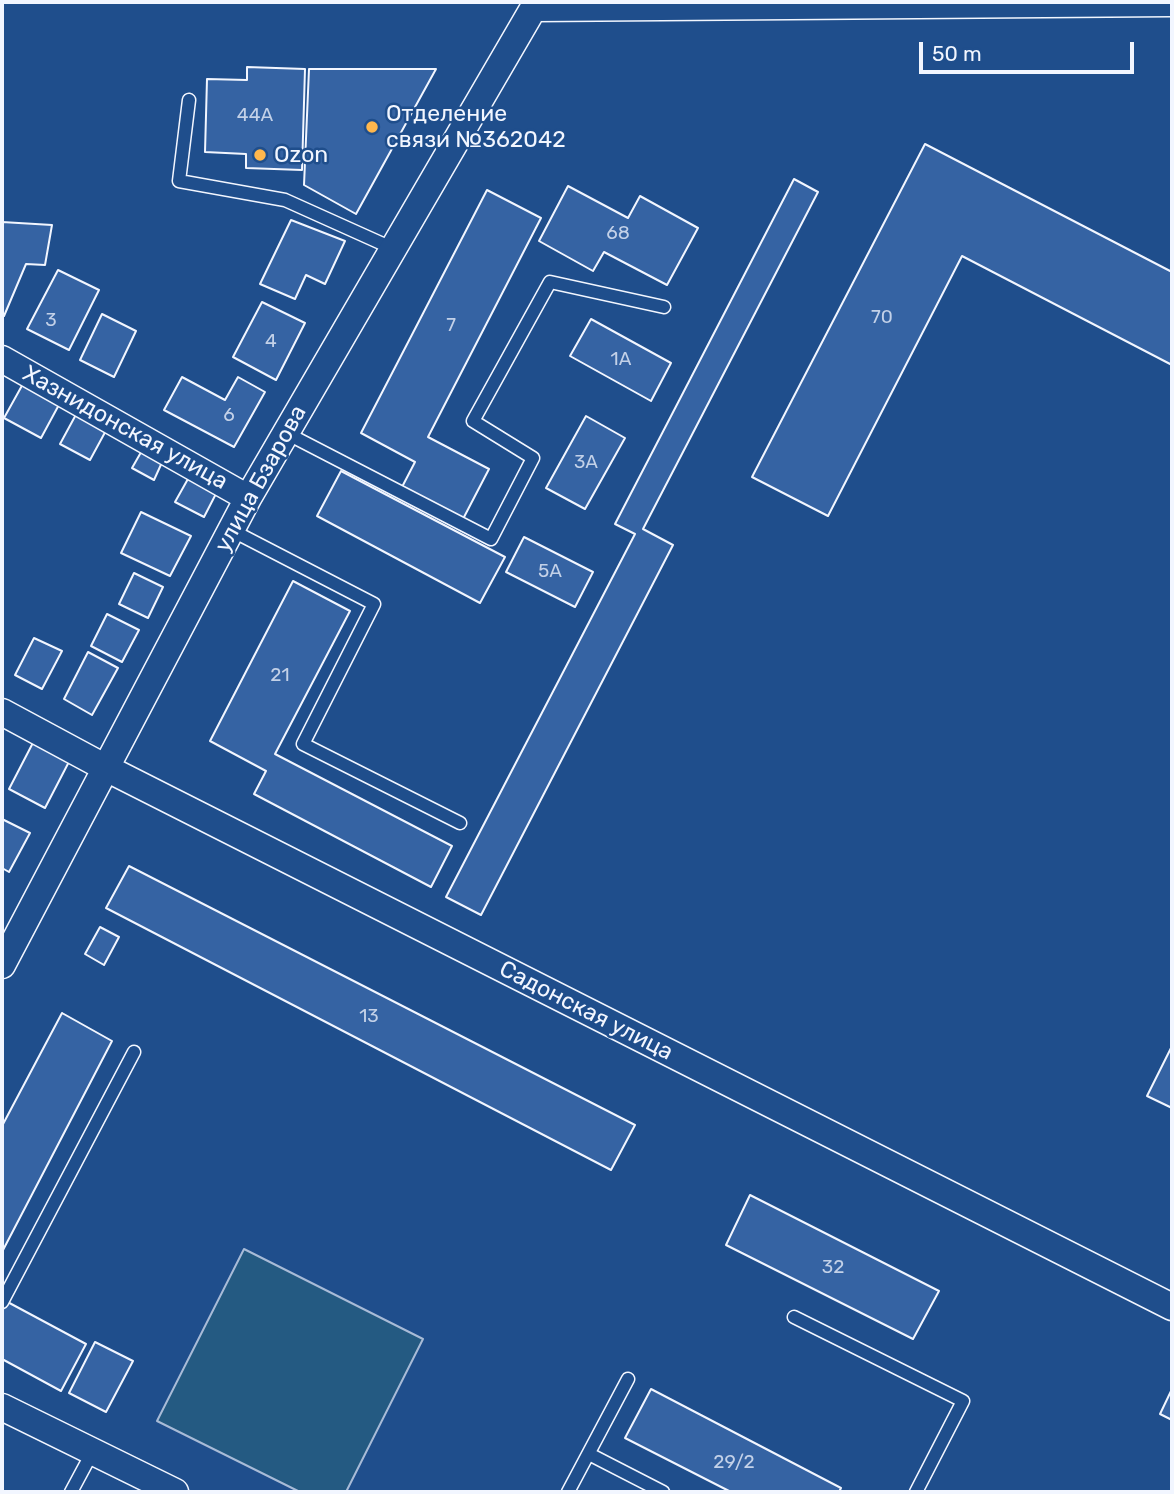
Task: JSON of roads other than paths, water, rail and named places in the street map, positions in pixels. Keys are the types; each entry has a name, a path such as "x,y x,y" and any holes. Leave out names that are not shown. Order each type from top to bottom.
{"street":[{"path":"536,5 1172,3"},
{"name":"улица Бзарова","path":"2,965 248,498 536,5"},
{"name":"Хазнидонская улица","path":"2,359 248,498"},
{"name":"Садонская улица","path":"2,712 106,768 1172,1307"},
{"path":"2,1406 175,1492"}],"lane":[{"path":"189,100 179,181 285,200 394,249"},
{"path":"286,433 491,539 533,458 473,421 550,282 664,307"},
{"path":"231,530 374,604 303,744 460,823"},
{"path":"2,1303 134,1052"},
{"path":"794,1317 963,1401 916,1492"},
{"path":"568,1492 628,1379"},
{"path":"71,1492 93,1451"},
{"path":"589,1454 663,1492"}],"place":[{"name":"Отделение связи №362042","path":"372,127"},
{"name":"Ozon","path":"260,155"}]}
